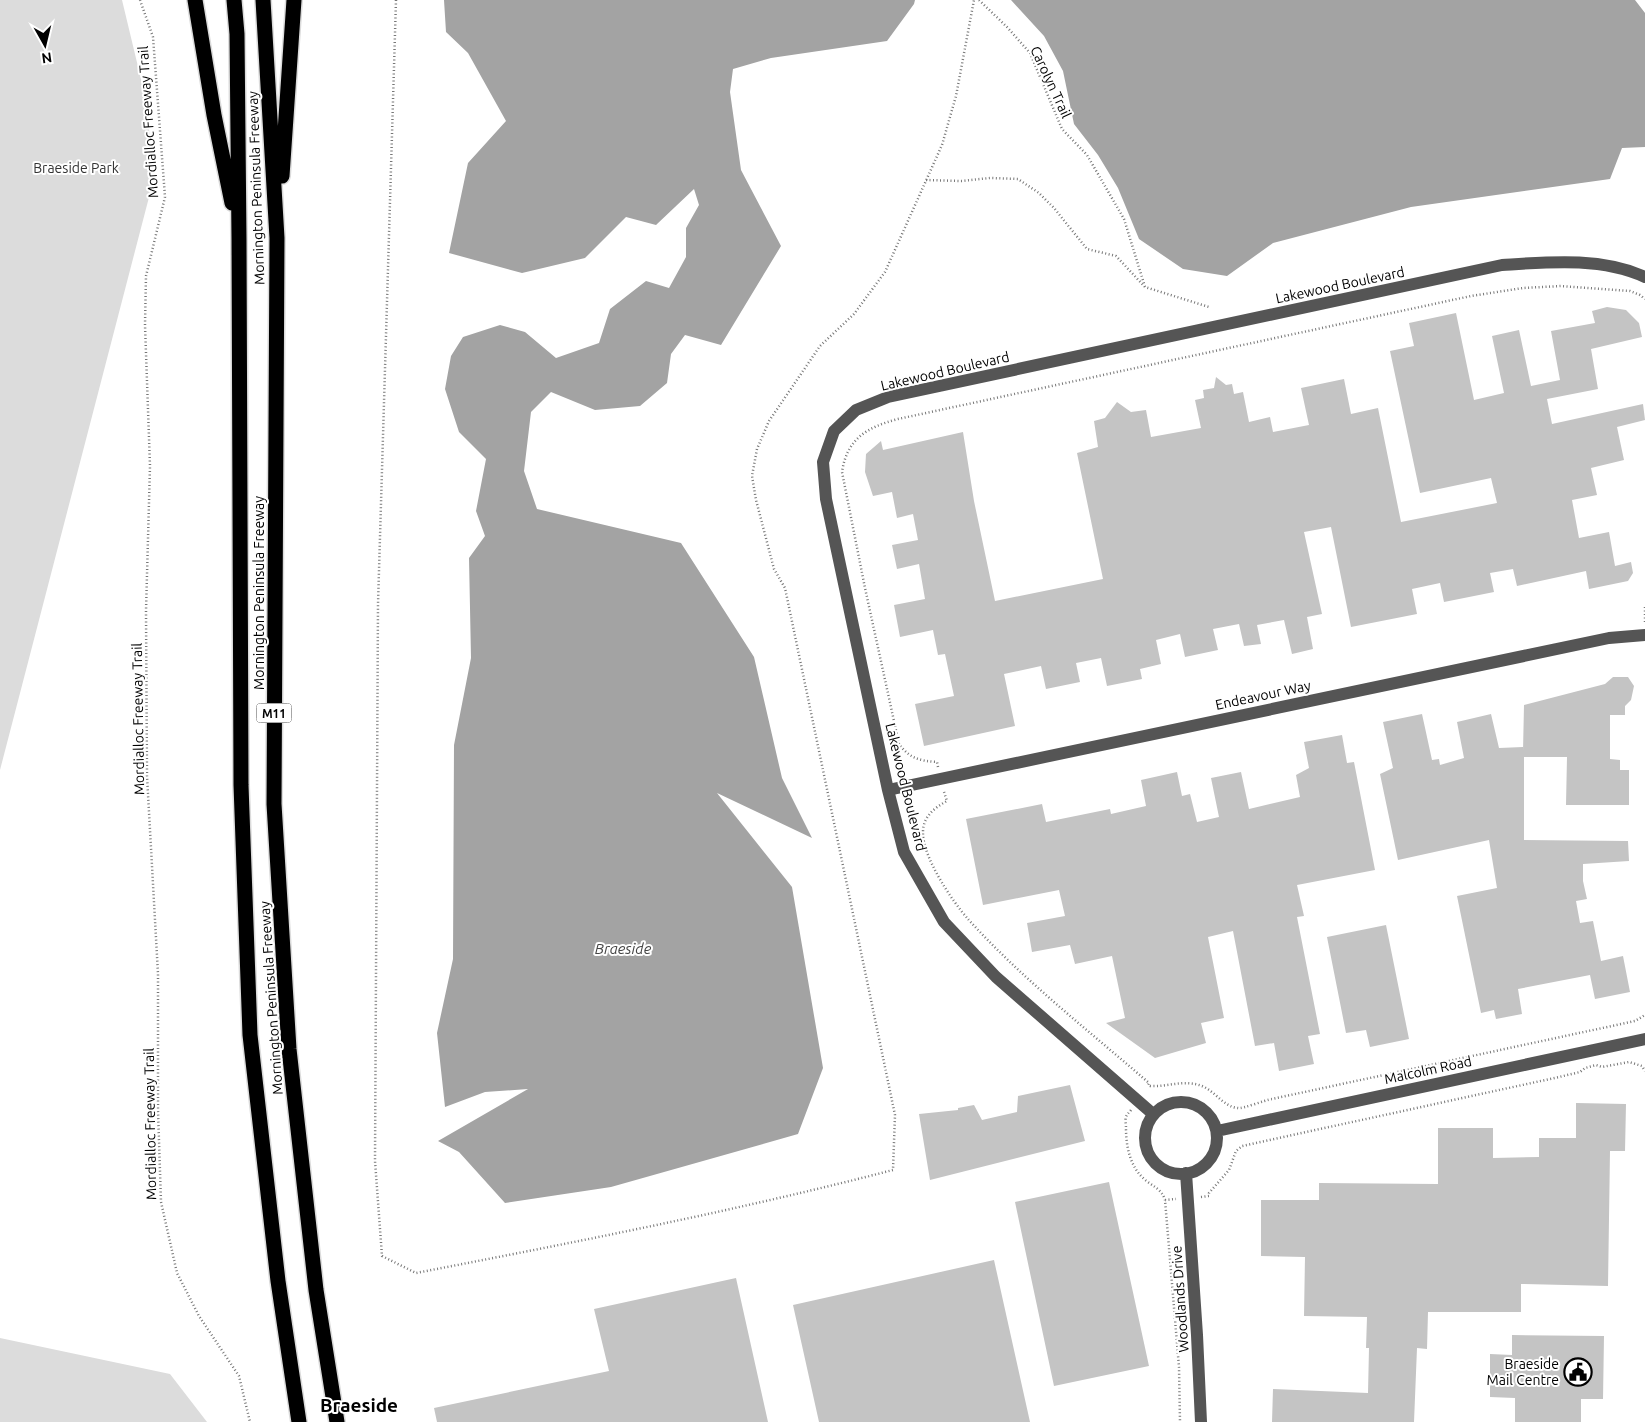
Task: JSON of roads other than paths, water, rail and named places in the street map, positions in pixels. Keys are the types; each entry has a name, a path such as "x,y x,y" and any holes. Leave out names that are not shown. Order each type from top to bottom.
{"highway":[{"path":"195,0 214,115 239,239"},
{"name":"Mornington Peninsula Freeway","path":"234,0 237,34 239,239 241,785 250,1035 278,1280 299,1422"},
{"name":"Mornington Peninsula Freeway","path":"263,0 277,238 274,804 289,1049 316,1290 337,1422"},
{"path":"277,238 294,0"}],"street":[{"name":"Lakewood Boulevard","path":"1153,1114 996,977 944,922 904,852 888,790 826,500 823,462 834,431 856,410 888,397 1502,265 1545,262 1589,263 1628,270 1645,277"},
{"name":"Endeavour Way","path":"888,790 1609,638 1645,635"},
{"name":"Malcolm Road","path":"1216,1131 1645,1039"},
{"path":"1182,1101 1193,1103 1202,1108 1210,1115 1216,1126 1218,1136 1212,1157 1205,1165 1194,1171 1182,1174 1169,1172 1158,1166 1151,1157 1145,1136 1153,1114 1170,1103 1182,1101"},
{"name":"Woodlands Drive","path":"1186,1173 1201,1422"}],"water":[{"name":"Braeside","path":"444,0 915,0 887,41 771,58 733,69 730,92 741,170 781,246 721,345 685,335 671,354 667,383 640,406 595,410 551,392 531,412 524,471 537,509 681,543 754,657 782,778 812,838 717,793 792,887 823,1068 798,1134 611,1187 505,1203 459,1152 438,1141 528,1089 485,1092 445,1107 437,1033 453,959 454,745 471,658 469,558 485,536 476,511 486,459 459,432 445,389 451,356 463,337 500,325 525,332 556,358 599,343 610,309 646,281 669,288 686,257 686,228 699,205 694,189 656,225 626,217 585,258 522,273 449,253 468,163 506,121 468,53 446,32"},
{"path":"1011,0 1635,0 1645,13 1645,147 1622,148 1610,179 1411,207 1273,243 1227,276 1183,269 1139,239 1118,188 1098,155 1074,124 1063,71 1044,36"}],"place":[{"name":"Braeside Mail Centre","path":"1578,1372"}],"district":[{"name":"Braeside","path":"359,1405"}],"park label":[{"name":"Braeside Park","path":"76,168"}]}
